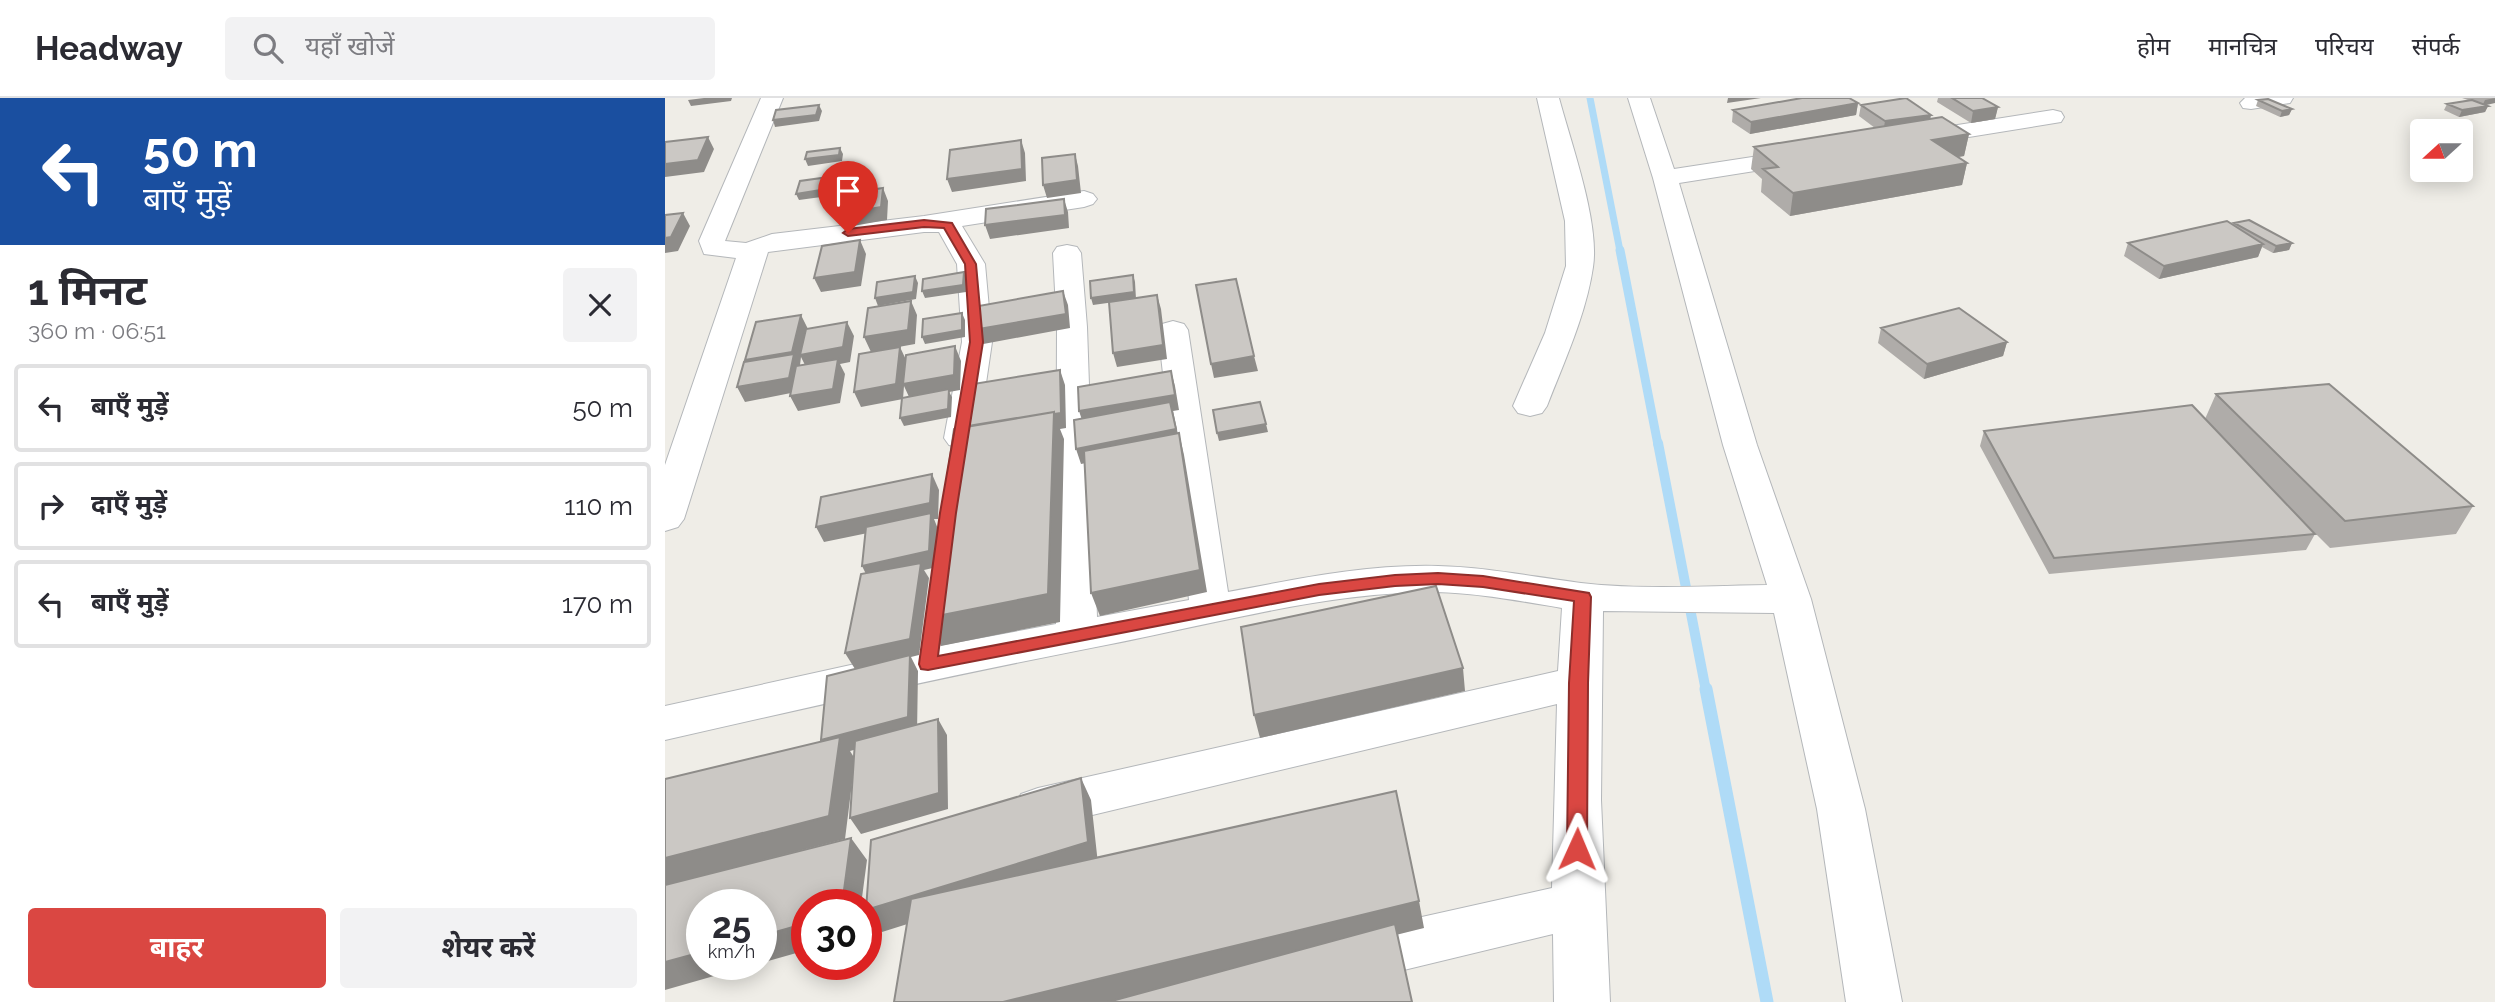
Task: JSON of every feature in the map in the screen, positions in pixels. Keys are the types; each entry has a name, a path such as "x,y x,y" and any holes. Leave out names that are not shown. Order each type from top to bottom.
{"street":[{"path":"752,252 724,251 715,248 712,241 772,98"},
{"path":"1530,406 1559,333 1580,266 1578,221 1548,98"},
{"path":"1639,98 1665,178 1740,445 1791,599 1841,809 1874,1002"},
{"path":"2251,103 2282,98"},
{"path":"1892,142 2053,117"},
{"path":"1665,178 1825,153"},
{"path":"665,519 752,252 758,246 1084,199"},
{"path":"924,223 948,225 971,264 977,342 955,473"},
{"path":"1067,253 1072,327 1077,635"},
{"path":"1173,330 1210,610"},
{"path":"665,723 930,650 1077,635 1319,589 1395,580 1483,582 1583,597 1791,599"},
{"path":"1582,1002 1577,905 1579,683 1583,597"},
{"path":"997,818 1579,683"},
{"path":"1299,971 1577,905"}],"building":[{"path":"1802,98 1849,98 1858,103 1751,122 1733,110"},
{"path":"1906,98 1931,115 1885,121 1861,105"},
{"path":"1952,98 1982,98 1998,107 1973,111"},
{"path":"2268,99 2292,109 2282,111 2258,100"},
{"path":"2472,100 2488,106 2462,110 2447,104"},
{"path":"819,105 816,115 773,120 776,110"},
{"path":"1942,117 1969,134 1932,140 1967,163 1793,193 1763,169 1778,167 1754,147"},
{"path":"708,137 698,160 665,164 665,142"},
{"path":"1021,140 1022,169 947,179 950,150"},
{"path":"840,148 839,155 805,159 807,152"},
{"path":"1075,154 1077,180 1043,185 1042,158"},
{"path":"836,176 833,188 796,194 800,181"},
{"path":"883,188 881,207 841,214 844,194"},
{"path":"1064,199 1065,215 985,225 986,209"},
{"path":"683,213 671,237 665,238 665,215"},
{"path":"2249,220 2292,243 2276,246 2234,223"},
{"path":"2227,221 2263,244 2164,266 2128,243"},
{"path":"860,240 855,272 814,278 822,246"},
{"path":"964,272 963,285 922,291 923,279"},
{"path":"1133,275 1134,292 1091,298 1090,281"},
{"path":"915,276 913,292 875,298 877,282"},
{"path":"1236,279 1254,356 1211,364 1196,285"},
{"path":"1063,291 1066,314 973,330 973,307"},
{"path":"1157,295 1163,345 1113,353 1109,302"},
{"path":"911,301 908,330 864,337 868,308"},
{"path":"1959,308 2007,342 1927,364 1881,328"},
{"path":"962,313 962,330 922,337 923,319"},
{"path":"801,315 792,352 745,360 756,322"},
{"path":"847,322 843,347 800,355 806,329"},
{"path":"955,346 954,375 903,384 906,355"},
{"path":"900,347 896,384 854,392 859,354"},
{"path":"794,354 789,378 737,387 744,362"},
{"path":"838,359 833,389 790,396 796,366"},
{"path":"1060,370 1061,413 962,427 967,385"},
{"path":"1171,371 1175,395 1079,411 1078,387"},
{"path":"2329,384 2473,506 2345,521 2216,394"},
{"path":"949,389 948,409 900,418 902,398"},
{"path":"1170,402 1176,429 1076,449 1074,420"},
{"path":"1260,402 1266,424 1217,433 1213,410"},
{"path":"2192,405 2315,534 2054,558 1984,431"},
{"path":"1054,412 1048,594 927,618 954,429"},
{"path":"1179,433 1200,570 1091,593 1084,451"},
{"path":"932,474 930,503 816,527 821,497"},
{"path":"931,513 929,551 862,566 866,527"},
{"path":"921,563 910,639 845,653 861,574"},
{"path":"1436,586 1463,668 1254,715 1241,627"},
{"path":"910,655 908,717 821,740 827,676"},
{"path":"938,719 939,793 850,818 855,741"},
{"path":"840,737 829,816 665,858 665,779"},
{"path":"1081,778 1088,842 882,905 882,889 868,889 871,840"},
{"path":"1396,791 1419,901 1003,1002 894,1002 911,899"},
{"path":"851,838 844,889 791,889 791,928 777,931 777,889 686,889 686,956 665,962 665,885"},
{"path":"1395,924 1412,1002 1108,1002"}],"waterway":[{"path":"1590,98 1620,251"},
{"path":"1620,250 1658,445"},
{"path":"1658,443 1706,691"},
{"path":"1706,689 1767,1002"}],"route":[{"path":"848,233 924,223 948,225 971,264 977,342 948,513 928,664 1319,589 1395,580 1483,582 1583,597 1577,849"}]}
